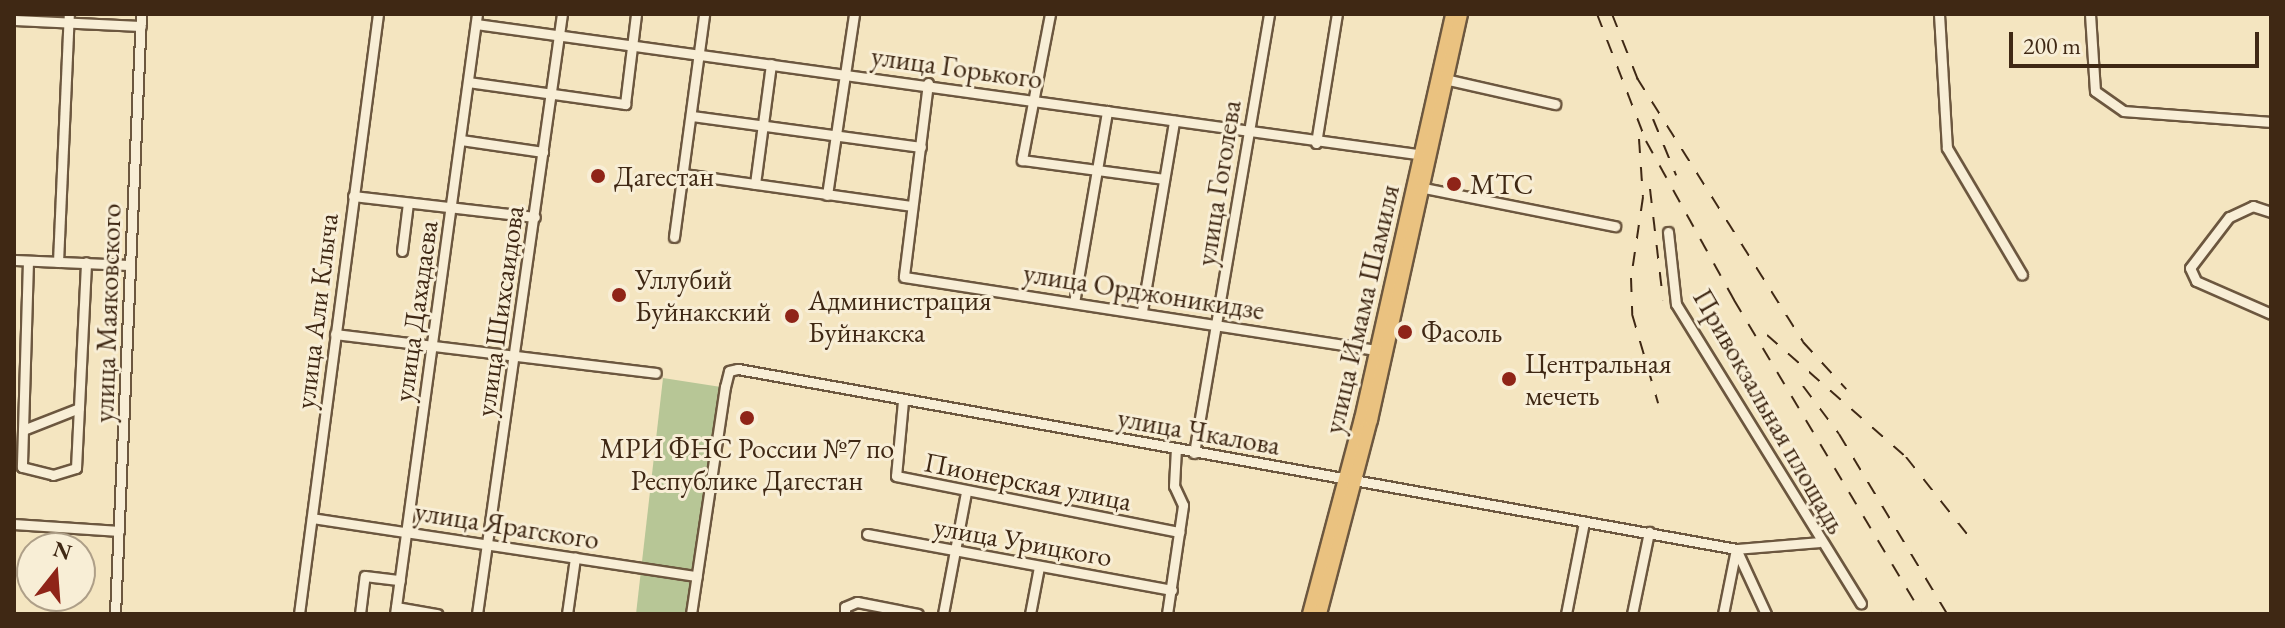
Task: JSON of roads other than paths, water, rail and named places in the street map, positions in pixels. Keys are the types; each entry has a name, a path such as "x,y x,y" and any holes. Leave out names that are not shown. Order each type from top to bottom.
{"main road":[{"name":"улица Имама Шамиля","path":"1320,614 1424,188 1452,14"},
{"name":"улица Имама Шамиля","path":"1309,614 1350,482 1376,350 1449,80 1461,14"}],"street":[{"name":"улица Маяковского","path":"115,614 141,14"},
{"name":"улица Али Клыча","path":"299,614 378,14"},
{"name":"улица Шихсаидова","path":"477,614 562,14"},
{"path":"468,82 625,104 636,14"},
{"path":"674,237 704,14"},
{"path":"827,195 854,14"},
{"path":"1050,14 1022,160 1164,179"},
{"name":"улица Гоголева","path":"1194,453 1269,14"},
{"path":"1316,143 1337,14"},
{"path":"1939,14 1947,148 2022,275"},
{"path":"2090,14 2095,91 2124,111 2271,122"},
{"path":"58,262 69,18"},
{"path":"14,20 69,18 141,26"},
{"name":"улица Горького","path":"476,19 559,35 928,83 1316,143 1427,155"},
{"name":"улица Дахадаева","path":"396,610 476,19"},
{"path":"755,184 771,64"},
{"path":"1449,80 1555,104"},
{"path":"684,174 912,206 928,83"},
{"path":"1074,303 1107,111"},
{"path":"692,116 921,147"},
{"path":"1142,311 1174,121"},
{"path":"461,140 543,152"},
{"path":"1424,188 1615,226"},
{"path":"353,196 535,217"},
{"path":"402,251 408,203"},
{"name":"улица Орджоникидзе","path":"912,206 904,277 1142,311 1376,350"},
{"path":"2271,212 2253,206 2229,217 2190,268 2196,281 2271,314"},
{"name":"Привокзальная площадь","path":"1668,232 1676,304 1819,542 1861,603"},
{"path":"14,260 130,265"},
{"path":"28,261 24,471 67,475 76,468 86,262"},
{"path":"335,334 656,373"},
{"name":"улица Чкалова","path":"697,576 725,387 729,371 738,369 1350,482 1736,549 1819,542"},
{"name":"Пионерская улица","path":"903,401 896,476 1180,532"},
{"path":"23,430 79,408"},
{"path":"1167,614 1183,505 1174,486 1176,449"},
{"path":"943,614 966,492"},
{"name":"улица Ярагского","path":"312,518 697,576"},
{"path":"1566,614 1584,522"},
{"path":"14,524 119,531"},
{"path":"1632,614 1649,532"},
{"name":"улица Урицкого","path":"867,534 1172,590"},
{"path":"1723,614 1736,549"},
{"path":"1736,549 1766,614"},
{"path":"567,614 575,558"},
{"path":"1030,614 1039,567"},
{"path":"360,614 365,576 400,580"},
{"path":"691,614 697,576"},
{"path":"845,614 851,604 918,614"},
{"path":"396,610 437,614"}],"railway":[{"path":"1597,14 1646,141 1734,300 1922,614"},
{"path":"1612,14 1640,85"},
{"path":"1637,78 1803,342 1846,389"},
{"path":"1653,119 1676,175"},
{"path":"1639,139 1643,197 1631,278 1632,314 1658,403"},
{"path":"1650,189 1663,300"},
{"path":"1767,335 1906,457 1967,534"},
{"path":"1803,386 1839,434 1947,614"}],"place":[{"name":"Дагестан","path":"598,176"},
{"name":"МТС","path":"1454,184"},
{"name":"Уллубий Буйнакский","path":"619,295"},
{"name":"Администрация Буйнакска","path":"792,316"},
{"name":"Фасоль","path":"1405,332"},
{"name":"Центральная мечеть","path":"1509,379"},
{"name":"МРИ ФНС России №7 по Республике Дагестан","path":"747,418"}]}
